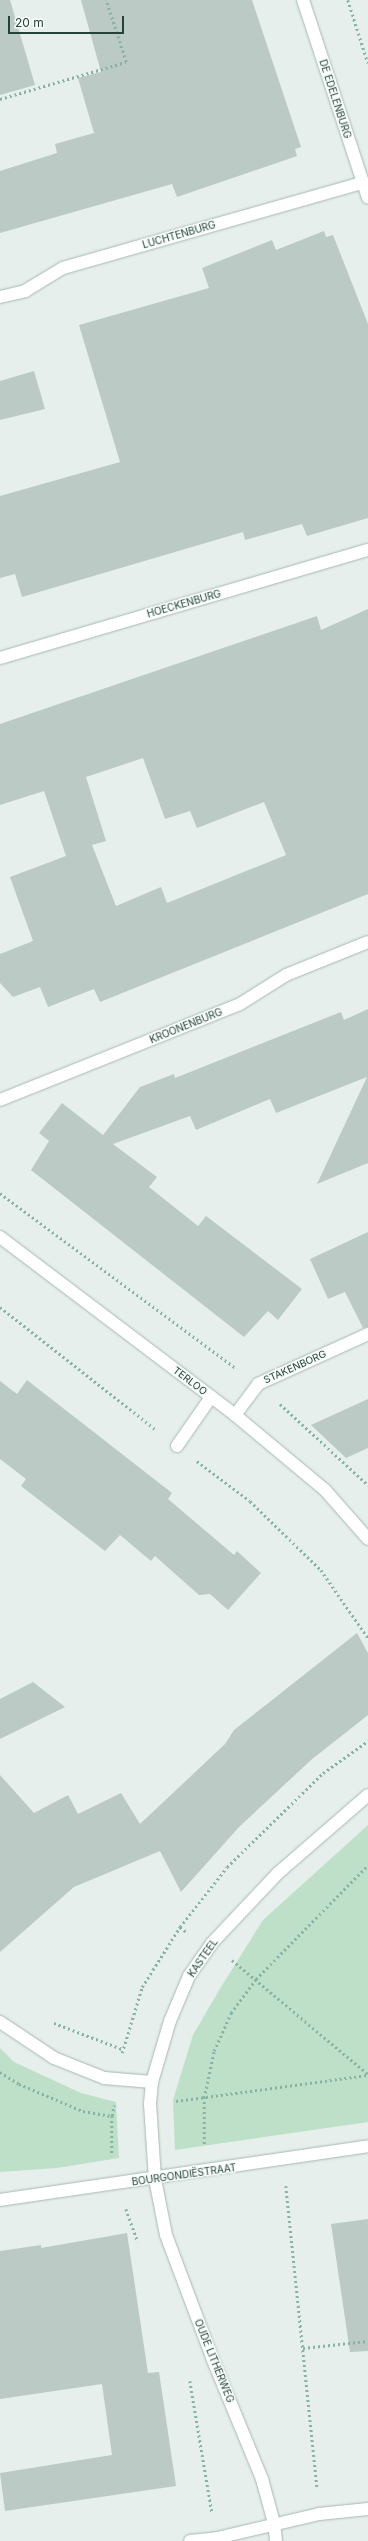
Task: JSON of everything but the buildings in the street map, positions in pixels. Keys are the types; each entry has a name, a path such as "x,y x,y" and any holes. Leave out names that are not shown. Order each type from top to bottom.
{"street":[{"name":"DE EDELENBURG","path":"302,0 368,198"},
{"name":"LUCHTENBURG","path":"0,297 25,291 63,268 362,183"},
{"name":"HOECKENBURG","path":"0,658 368,550"},
{"name":"KROONENBURG","path":"0,1100 240,1004 286,975 368,942"},
{"name":"TERLOO","path":"0,1237 235,1415 325,1490 368,1539"},
{"name":"STAKENBORG","path":"235,1415 258,1384 368,1334"},
{"path":"177,1446 211,1396"},
{"name":"KASTEEL","path":"156,2179 150,2104 152,2082 170,2020 186,1982 212,1943 278,1873 368,1794"},
{"path":"0,2022 54,2058 104,2078 152,2082"},
{"name":"BOURGONDIËSTRAAT","path":"0,2200 117,2185 368,2146"},
{"name":"OUDE LITHERWEG","path":"156,2179 166,2235 212,2360 262,2479 274,2523 276,2541"},
{"path":"190,2541 216,2538 274,2523 320,2514 368,2509"}],"path":[{"path":"0,99 126,62 106,0"},
{"path":"348,0 368,63"},
{"path":"0,1193 258,1384 368,1485"},
{"path":"203,2172 204,2098 214,2051 231,2013 256,1979 368,1864"},
{"path":"212,1943 368,2074"},
{"path":"50,2021 62,2028 122,2050"},
{"path":"0,2072 19,2084 83,2111 112,2116 112,2147 117,2185 141,2250"},
{"path":"150,2104 204,2098 368,2074"},
{"path":"283,2160 320,2514"},
{"path":"303,2348 368,2341"},
{"path":"189,2373 216,2538"}],"green space":[{"path":"368,1825 368,2122 175,2150 173,2100 193,2035 221,1987 263,1920"},
{"path":"0,2048 14,2062 81,2093 116,2102 119,2158 57,2168 0,2172"}]}
